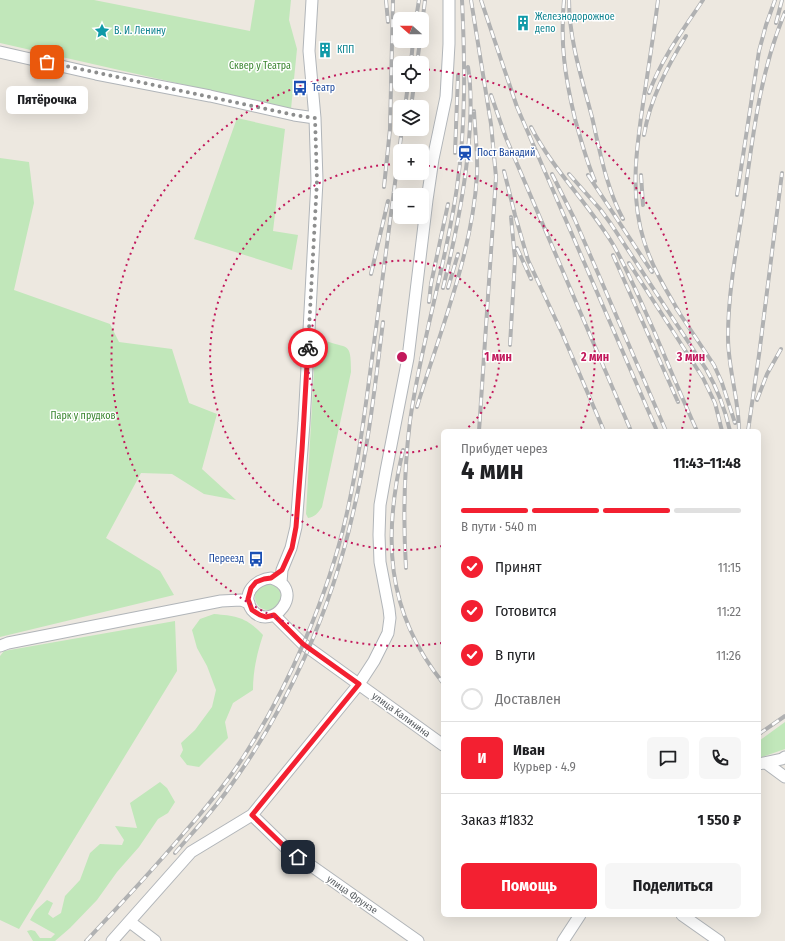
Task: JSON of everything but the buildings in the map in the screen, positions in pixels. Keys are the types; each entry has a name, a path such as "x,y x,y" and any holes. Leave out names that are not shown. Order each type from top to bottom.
{"street":[{"path":"276,580 292,548 296,527 302,458 317,181 315,118 309,51 312,0"},
{"path":"112,941 191,852 252,815 359,684 380,651 388,633 390,626 389,609 380,562 380,505 408,358 427,200 433,159 446,97 449,44 449,0"},
{"path":"0,52 96,74 315,118"},
{"path":"264,579 276,580 285,587 287,600 278,616 266,617 252,610 246,599 251,588 256,582 264,579"},
{"path":"0,646 8,643 221,601 246,599"},
{"name":"улица Калинина","path":"278,616 303,644 441,744"},
{"path":"762,764 785,757"},
{"path":"762,764 785,777"},
{"name":"улица Фрунзе","path":"252,815 286,848 418,941"},
{"path":"562,941 579,917"},
{"path":"685,917 719,941"},
{"path":"130,922 155,941"}],"green space":[{"name":"Сквер у Театра","path":"0,0 94,0 250,31 255,0 291,0 289,20 297,49 291,109 0,43"},
{"path":"237,118 285,129 273,231 298,235 292,270 194,239"},
{"name":"Парк у прудков","path":"0,158 29,162 34,203 14,290 110,324 119,342 172,349 189,403 217,414 202,469 236,500 204,494 172,474 141,473 106,538 160,571 174,595 0,637"},
{"path":"316,333 319,334 324,340 343,346 349,350 351,372 322,507 313,517 308,518 306,514"},
{"path":"268,584 278,587 281,597 278,607 268,610 258,607 255,597 258,587"},
{"path":"214,614 241,618 251,624 263,635 256,662 253,690 233,703 225,722 228,738 199,767 187,765 180,756 183,750 181,743 195,730 212,707 216,690 207,666 197,648 192,630 200,619"},
{"path":"175,621 177,671 19,929 0,920 0,656 4,651"},
{"path":"785,722 785,749 761,757 761,740"},
{"path":"160,782 167,788 175,802 168,813 158,819 139,847 117,872 97,900 70,928 55,941 33,941 27,931 35,931 40,938 51,938 55,934 30,920 36,910 47,900 53,903 48,914 53,918 61,913 65,896 80,880 90,853 100,844 122,845 124,840 115,826 137,828 130,803"}],"railway":[{"path":"386,0 388,22"},
{"path":"384,187 390,129 393,0"},
{"path":"417,12 419,0"},
{"path":"424,12 425,0"},
{"path":"406,568 405,494 406,458 410,421 420,362 447,245 460,164 464,94 462,0"},
{"path":"471,0 491,124 496,177 479,429"},
{"path":"481,0 517,107 656,429"},
{"path":"564,0 563,46 568,89 575,119 595,181"},
{"path":"569,0 571,30 580,74 608,182 623,219"},
{"path":"658,0 637,151 637,205 639,223 647,251 679,312"},
{"path":"649,93 666,57 703,0"},
{"path":"737,195 759,51 775,0"},
{"path":"776,23 782,0"},
{"path":"739,429 739,419 728,349 728,321 731,289 753,133 769,60 785,12"},
{"path":"644,135 650,109 660,84 672,59 686,36"},
{"path":"412,48 412,56"},
{"path":"418,56 419,48"},
{"path":"443,288 452,251 465,178 470,131 471,103 468,67"},
{"path":"455,153 458,75"},
{"path":"406,100 407,92"},
{"path":"412,100 413,92"},
{"path":"491,95 506,138 630,429"},
{"path":"417,407 454,292 469,234 477,175 474,111"},
{"path":"531,127 550,158 594,216 614,246 640,298 696,429"},
{"path":"86,941 171,848 230,776 244,756 276,701 305,641 329,578 346,517 356,468 401,136"},
{"path":"504,171 528,260 562,333 603,429"},
{"path":"748,429 782,173"},
{"path":"552,174 575,220 665,429"},
{"path":"569,174 600,209 611,224 706,369 720,399 730,429"},
{"path":"588,175 652,272"},
{"path":"641,175 643,205"},
{"path":"371,274 388,201"},
{"path":"429,302 431,284 448,204"},
{"path":"510,345 515,259 511,217"},
{"path":"517,248 531,279"},
{"path":"448,288 458,254"},
{"path":"613,255 678,402"},
{"path":"629,263 703,378 715,403 722,429"},
{"path":"676,308 714,365 722,383 735,423"},
{"path":"175,853 216,805 250,757 270,725 288,691 320,622 344,550 363,466 371,418 383,322"},
{"path":"757,400 767,374 781,349"},
{"path":"403,450 393,513 392,543 394,572 400,600 409,628 424,656 441,680"},
{"path":"761,733 785,716"}],"way so far":[{"path":"47,62 96,74 315,118 317,181 308,348"}],"place":[{"name":"Железнодорожное депо","path":"523,23"},
{"name":"В. И. Ленину","path":"102,31"},
{"name":"КПП","path":"325,50"},
{"name":"Пятёрочка","path":"47,62"},
{"name":"Театр","path":"300,88"},
{"name":"Пост Ванадий","path":"465,153"},
{"name":"Переезд","path":"256,559"}],"route":[{"path":"298,857 286,848 252,815 359,684 303,644 274,615 266,617 252,610 248,599 251,588 256,582 271,578 282,570 292,548 296,527 308,348"}]}
